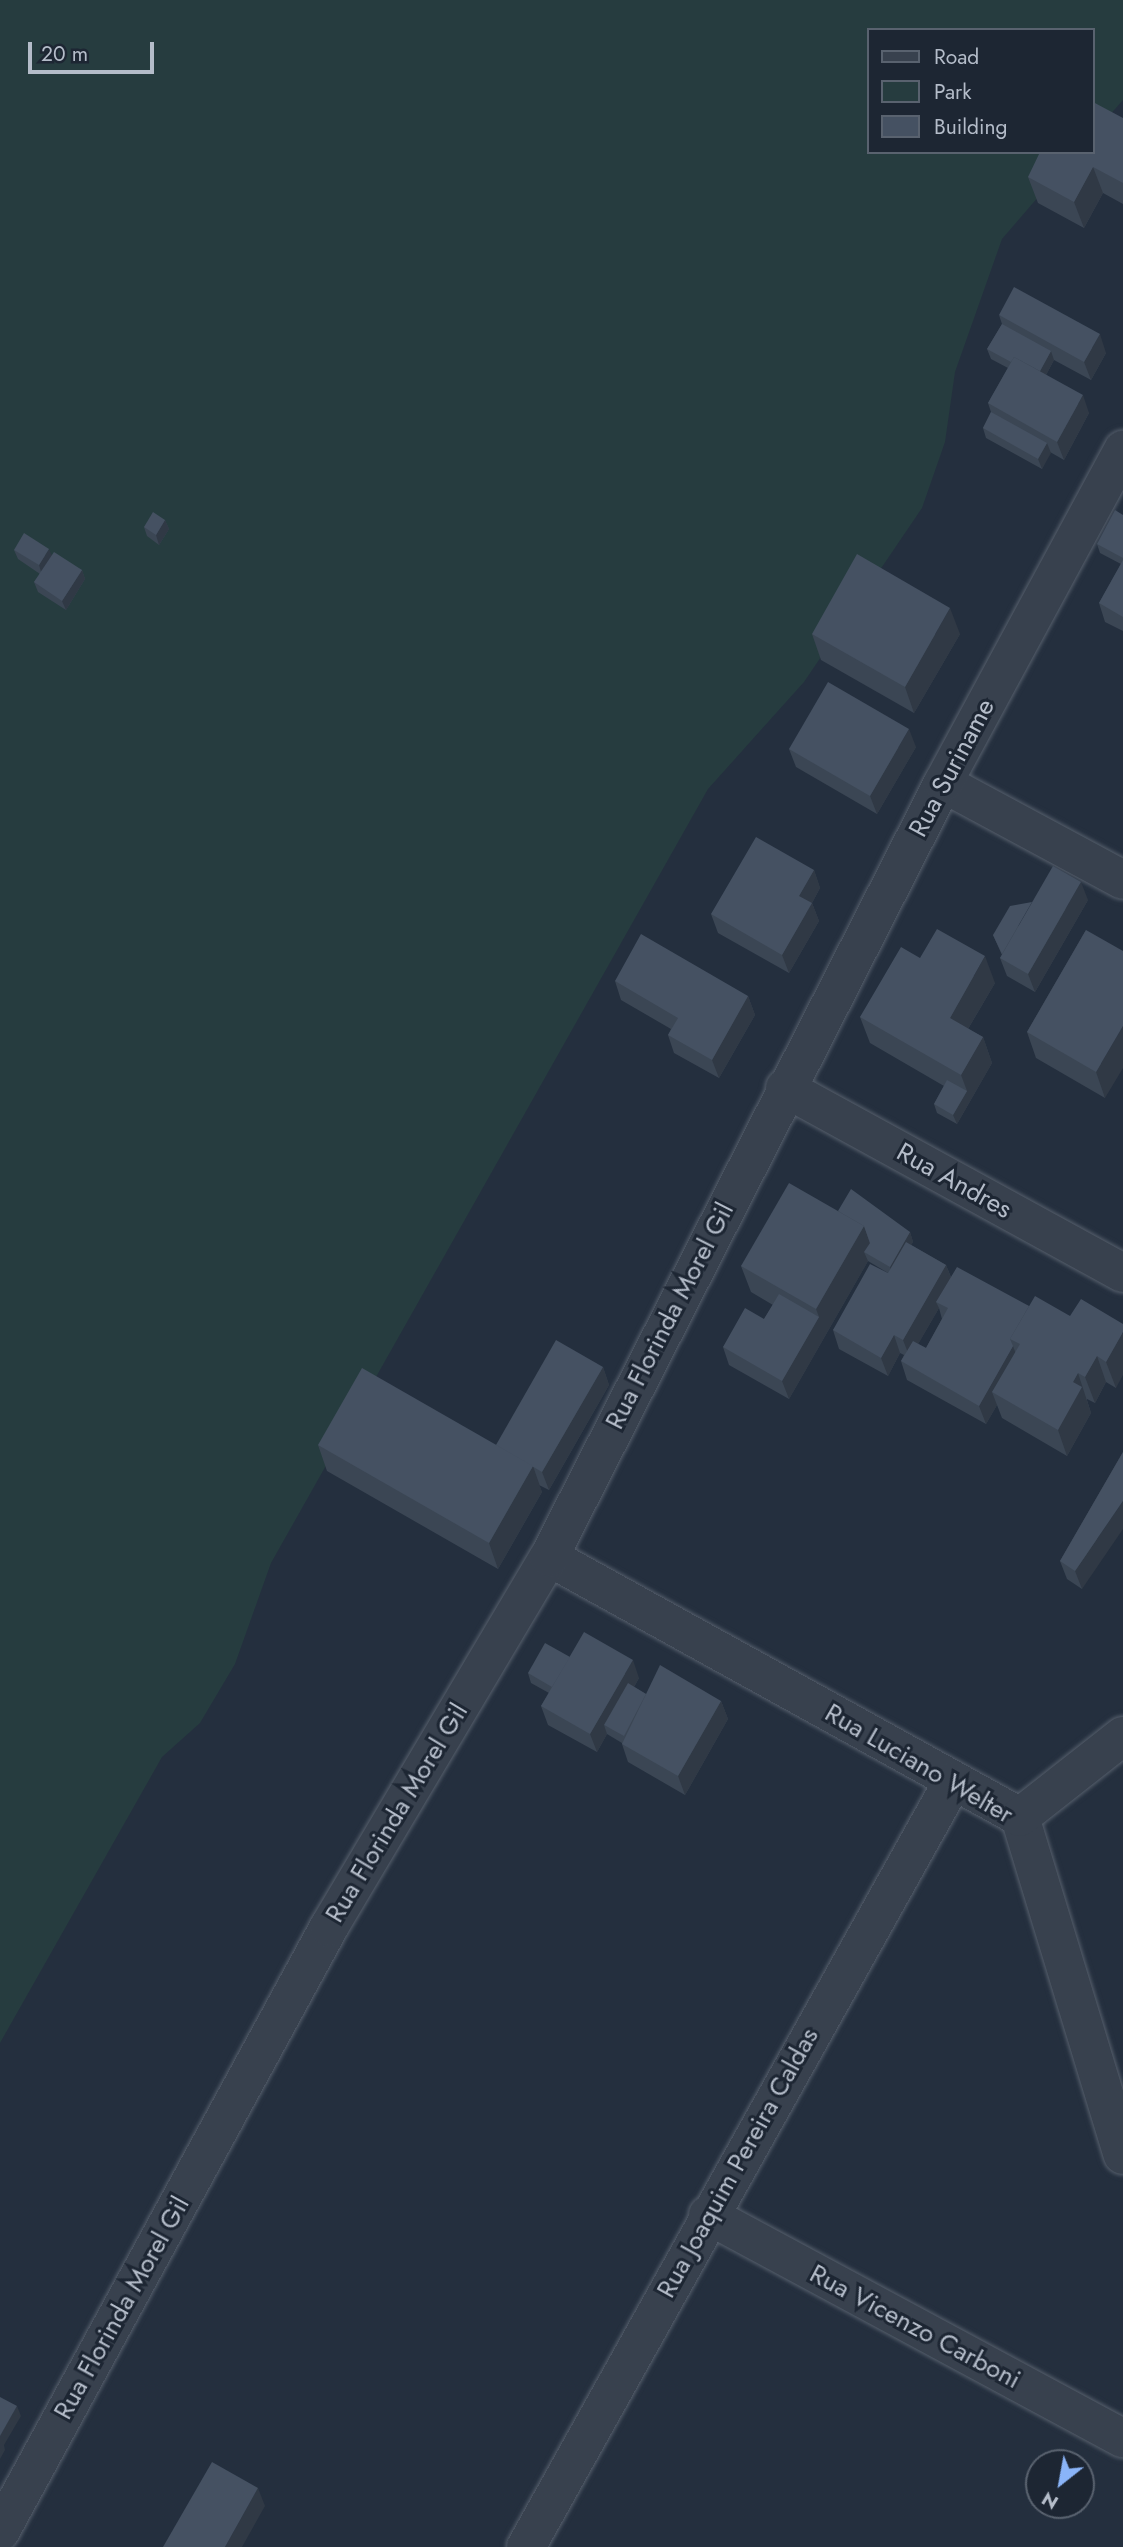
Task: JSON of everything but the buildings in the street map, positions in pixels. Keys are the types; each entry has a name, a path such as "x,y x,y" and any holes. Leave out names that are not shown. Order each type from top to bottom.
{"street":[{"name":"Rua Suriname","path":"785,1088 943,783 1118,470"},
{"path":"943,783 1123,880"},
{"name":"Rua Andres","path":"785,1088 1123,1273"},
{"name":"Rua Florinda Morel Gil","path":"0,2532 329,1927 549,1557 785,1088"},
{"name":"Rua Luciano Welter","path":"549,1557 1020,1817 1123,2155"},
{"path":"1020,1817 1123,1736"},
{"name":"Rua Joaquim Pereira Caldas","path":"526,2547 708,2216 953,1781"},
{"name":"Rua Vicenzo Carboni","path":"708,2216 1123,2438"}],"green space":[{"path":"0,0 1123,0 1123,100 1095,132 1095,28 867,28 867,154 1075,154 1002,239 955,372 945,442 922,508 804,682 708,789 271,1563 235,1664 200,1723 162,1757 0,2043"}]}
